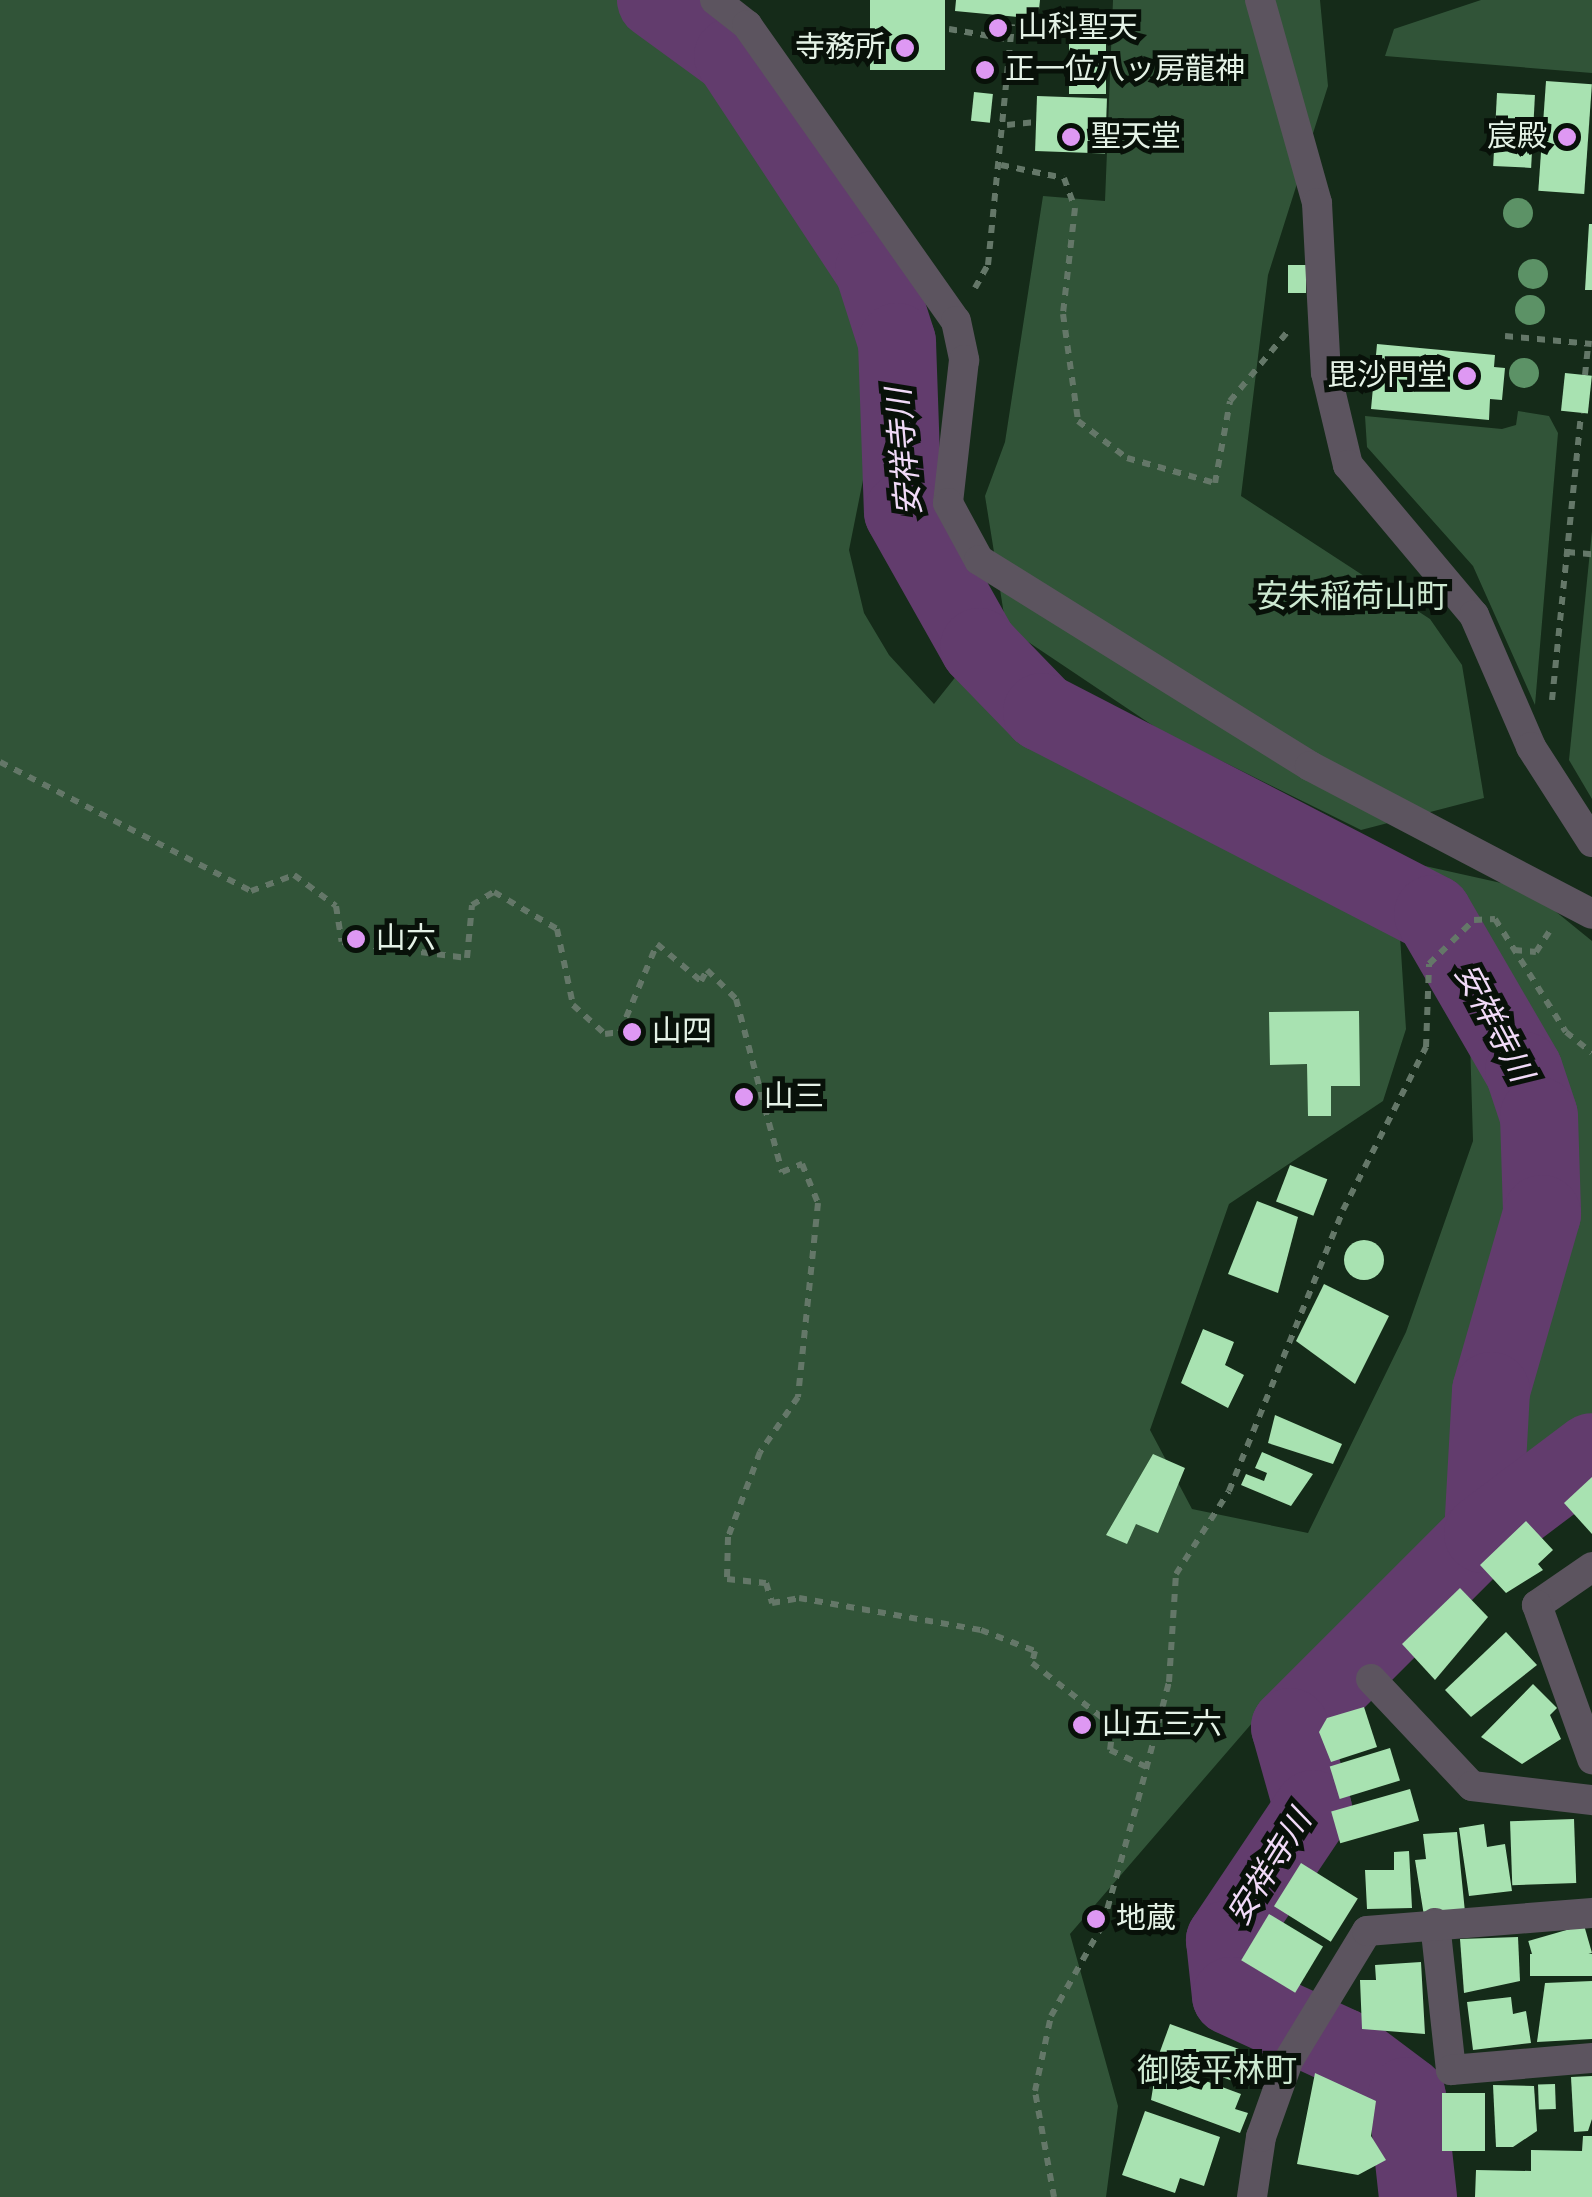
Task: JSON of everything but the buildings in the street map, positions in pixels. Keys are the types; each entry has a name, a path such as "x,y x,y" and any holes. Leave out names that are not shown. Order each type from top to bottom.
{"street":[{"path":"715,0 747,25 956,322 964,360 948,503 979,560 1310,766 1592,914"},
{"path":"1260,0 1317,204 1331,409 1348,465 1474,615 1531,747 1592,842"},
{"path":"1371,1679 1472,1786 1584,1805 1592,1762 1536,1605 1592,1568"},
{"path":"1252,2197 1261,2136 1288,2061 1316,2005 1367,1931 1592,1913"},
{"path":"1435,1923 1451,2070 1592,2058"}],"path":[{"path":"956,322 988,265 1007,125 1012,24"},
{"path":"949,29 1012,40"},
{"path":"1007,125 1036,122"},
{"path":"1002,165 1064,178 1076,208 1063,314 1078,422 1127,458 1214,483 1226,415 1248,370 1283,333 1326,318"},
{"path":"1504,336 1590,344 1585,376"},
{"path":"1551,711 1581,413"},
{"path":"1567,552 1592,554"},
{"path":"0,762 251,890 294,876 336,906 342,942 467,958 472,905 494,892 558,929 574,1005 605,1034 620,1032 658,944 701,981 707,970 736,999 782,1172 802,1164 818,1203 798,1397 760,1452 728,1536 727,1579 766,1582 772,1604 799,1598 981,1630 1034,1651 1032,1663 1113,1726 1110,1750 1146,1767"},
{"path":"1054,2197 1035,2091 1050,2016 1103,1924 1146,1767 1169,1682 1176,1574 1229,1490 1343,1210 1426,1047 1430,964 1474,920 1495,918 1566,1032 1592,1054"}],"green space":[{"path":"0,0 621,0 697,46 869,295 883,380 849,550 864,613 889,655 934,704 965,665 1085,775 1400,936 1406,1029 1383,1101 1229,1204 1150,1430 1192,1509 1308,1533 1406,1332 1473,1141 1467,940 1389,858 1528,889 1592,941 1592,1431 1580,1450 1452,1534 1309,1657 1070,1934 1118,2106 1106,2197 0,2197"},
{"path":"1113,0 1320,0 1328,86 1268,275 1241,496 1430,619 1462,665 1484,798 1361,830 1161,731 1006,627 985,496 1005,442 1043,196 1105,201"},
{"path":"1481,0 1592,0 1592,73 1385,56 1394,29"},
{"path":"1518,411 1549,416 1558,433 1535,705 1473,566 1367,447 1365,416 1502,429 1516,425"},
{"path":"1592,531 1592,799 1569,760"}],"waterway":[{"name":"安祥寺川","path":"656,0 733,56 874,270 897,342 903,512 979,647 1042,712 1433,914 1524,1071 1539,1116 1542,1214 1491,1391 1483,1534 1290,1727 1313,1809 1225,1940 1231,1996 1342,2047 1407,2096 1418,2197"},
{"path":"1483,1534 1592,1452"}],"place":[{"name":"山科聖天","path":"998,28"},
{"name":"寺務所","path":"905,48"},
{"name":"正一位八ッ房龍神","path":"985,70"},
{"name":"聖天堂","path":"1071,137"},
{"name":"宸殿","path":"1567,137"},
{"name":"毘沙門堂","path":"1467,376"},
{"name":"山六","path":"356,939"},
{"name":"山四","path":"632,1032"},
{"name":"山三","path":"744,1097"},
{"name":"山五三六","path":"1082,1725"},
{"name":"地蔵","path":"1096,1919"}],"district":[{"name":"安朱稲荷山町","path":"1352,597"},
{"name":"御陵平林町","path":"1217,2071"}]}
